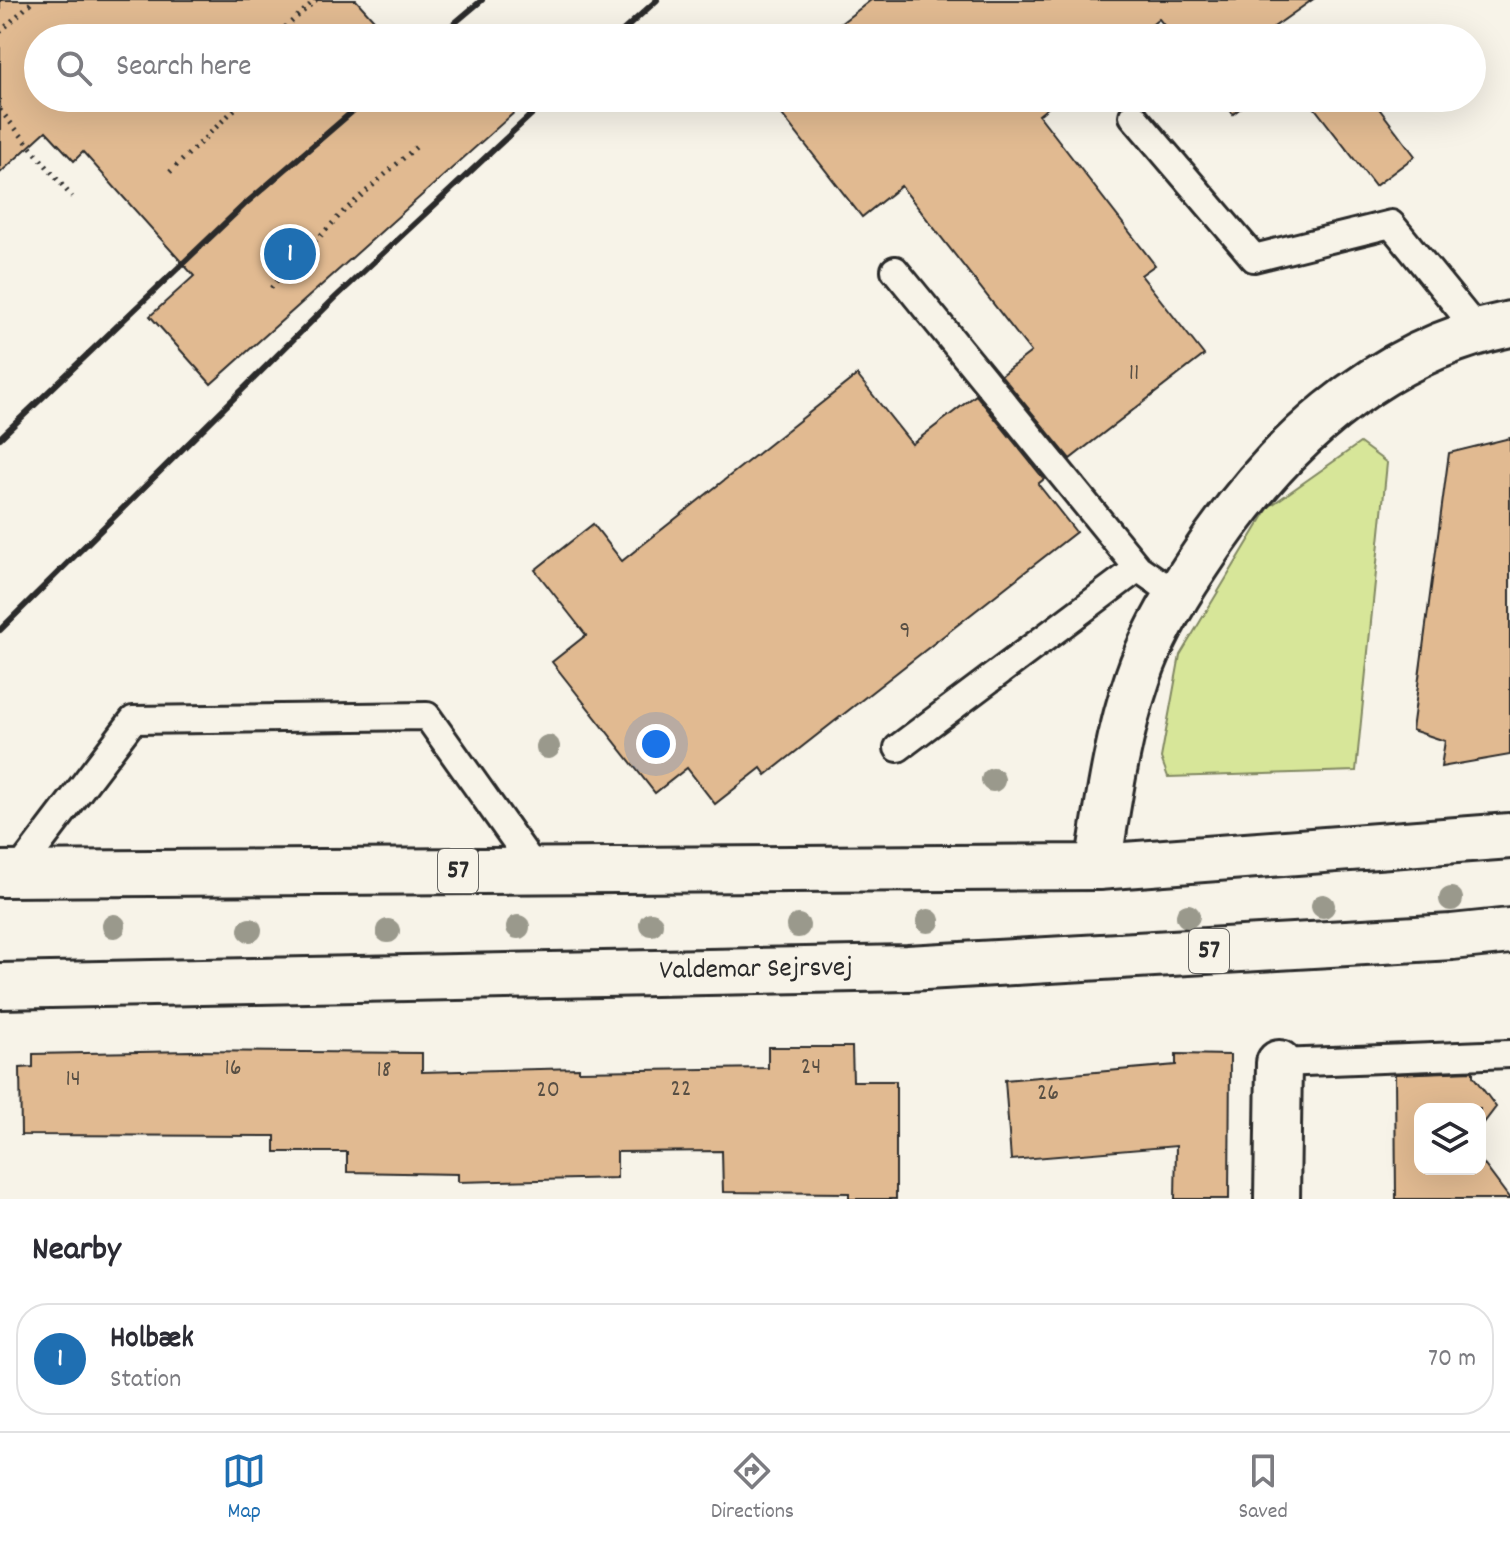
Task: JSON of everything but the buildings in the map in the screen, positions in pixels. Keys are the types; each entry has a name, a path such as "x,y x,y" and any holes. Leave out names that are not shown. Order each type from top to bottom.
{"main road":[{"path":"1098,867 1110,795 1138,677 1177,595 1237,506 1319,420 1386,371 1501,320"},
{"name":"57","path":"8,874 1098,867 1510,836"},
{"name":"Valdemar Sejrsvej","path":"0,986 908,968 1452,937 1510,931"},
{"path":"1277,1199 1279,1063"}],"lane":[{"path":"1133,116 1254,258 1391,224 1501,320"},
{"path":"895,270 1138,568 1177,595"},
{"path":"898,748 1138,568"},
{"path":"8,874 133,720 427,716 537,871"},
{"path":"1279,1063 1510,1054"}],"path":[{"path":"0,32 34,0"},
{"path":"289,24 316,0"},
{"path":"0,110 72,197"},
{"path":"170,172 232,112"},
{"path":"271,288 344,211 416,147"}],"green space":[{"path":"1360,443 1387,463 1356,771 1168,777 1161,758 1180,655 1269,507"}],"railway":[{"path":"454,24 482,0"},
{"path":"630,24 657,0"},
{"path":"0,438 244,205 352,112"},
{"path":"0,630 336,297 534,112"}],"place":[{"name":"Holbæk","path":"290,254"}]}
